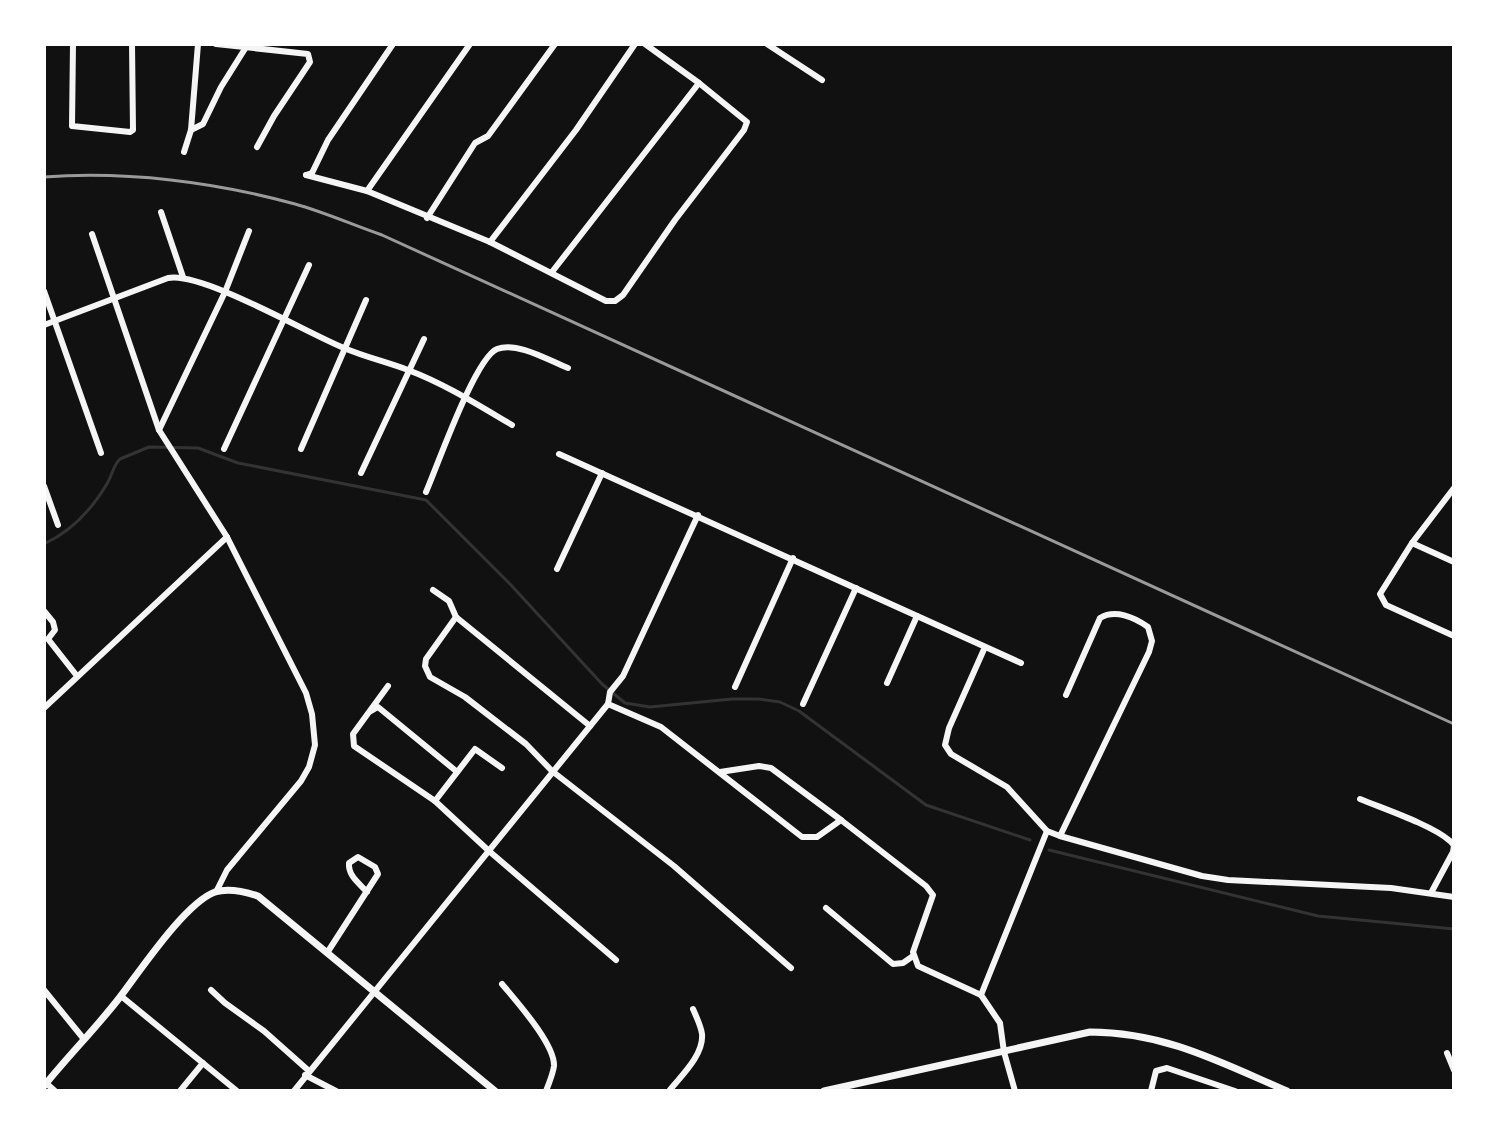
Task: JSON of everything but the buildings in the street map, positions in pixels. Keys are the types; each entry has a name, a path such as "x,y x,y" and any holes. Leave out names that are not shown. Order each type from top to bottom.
{"street":[{"path":"73,44 72,126 130,132 133,130 132,44"},
{"path":"184,152 191,130 198,44"},
{"path":"216,44 308,54 310,62 257,147"},
{"path":"393,44 328,140 312,173 306,175 367,191 490,242 606,301 615,301 623,295 747,122 645,44"},
{"path":"367,191 470,44"},
{"path":"427,218 475,143 488,136 555,44"},
{"path":"490,242 576,130 635,44"},
{"path":"767,44 822,80"},
{"path":"191,130 203,124 246,46"},
{"path":"552,272 699,83"},
{"path":"161,212 183,277"},
{"path":"159,430 225,292 249,231"},
{"path":"92,234 159,430 227,537 306,693 312,714 315,745 309,767 301,781 227,870 216,892"},
{"path":"224,449 309,265"},
{"path":"44,325 168,278 183,277 225,292 344,348 410,371 465,397 512,425"},
{"path":"44,291 101,453"},
{"path":"301,449 366,300"},
{"path":"361,473 424,339"},
{"path":"426,492 465,397 491,353 497,349 520,350 568,368"},
{"path":"559,454 1021,663"},
{"path":"557,569 602,473"},
{"path":"44,486 58,525"},
{"path":"1454,488 1412,543 1380,594 1386,605 1454,636"},
{"path":"294,1091 608,704 610,692 623,676 698,515"},
{"path":"44,708 227,537"},
{"path":"1412,543 1454,562"},
{"path":"735,687 793,558"},
{"path":"803,704 856,588"},
{"path":"433,590 449,601 456,617 590,726"},
{"path":"44,611 55,630 48,639 77,676"},
{"path":"1060,836 1149,652 1152,641 1148,627 1118,613 1108,613 1100,618 1066,695"},
{"path":"887,683 917,616"},
{"path":"456,617 426,659 426,672 430,677 465,697 526,744 552,771 674,866 791,968"},
{"path":"985,647 949,728 945,745 947,750 1007,787 1047,831 1202,876 1391,888 1454,897"},
{"path":"388,686 353,734 354,746 435,801 616,960"},
{"path":"608,704 661,727 802,837 817,837 841,820"},
{"path":"367,714 378,707 456,771"},
{"path":"435,801 475,749 502,768"},
{"path":"720,772 759,766 771,768 932,892 934,898 913,956 903,963 893,964 826,908"},
{"path":"1360,799 1438,833 1454,846 1449,864 1431,893"},
{"path":"981,995 1047,831"},
{"path":"327,953 367,892 378,872 358,857 349,863 349,869 367,892"},
{"path":"55,1091 45,1084 121,996 162,941 199,902 216,892 236,891 258,896 495,1091"},
{"path":"913,956 918,966 981,995 1000,1023 1015,1091"},
{"path":"502,984 551,1054 554,1064 546,1091"},
{"path":"44,990 83,1038"},
{"path":"211,990 264,1031 307,1073 336,1091"},
{"path":"121,996 237,1091"},
{"path":"669,1091 692,1061 702,1040 693,1009"},
{"path":"824,1091 1090,1032 1158,1039 1194,1050 1283,1090"},
{"path":"1447,1053 1454,1070"},
{"path":"180,1091 203,1063"},
{"path":"1151,1091 1156,1071 1167,1068 1235,1091"}],"waterway":[{"path":"44,544 73,526 89,510 120,459 149,447 198,448 238,463 426,500 511,585 602,684 625,703 650,707 732,699 780,702 799,711 926,805 1030,840"},
{"path":"1049,850 1318,916 1454,929"}],"railway":[{"path":"44,177 139,177 202,184 295,204 382,235 1454,724"}]}
